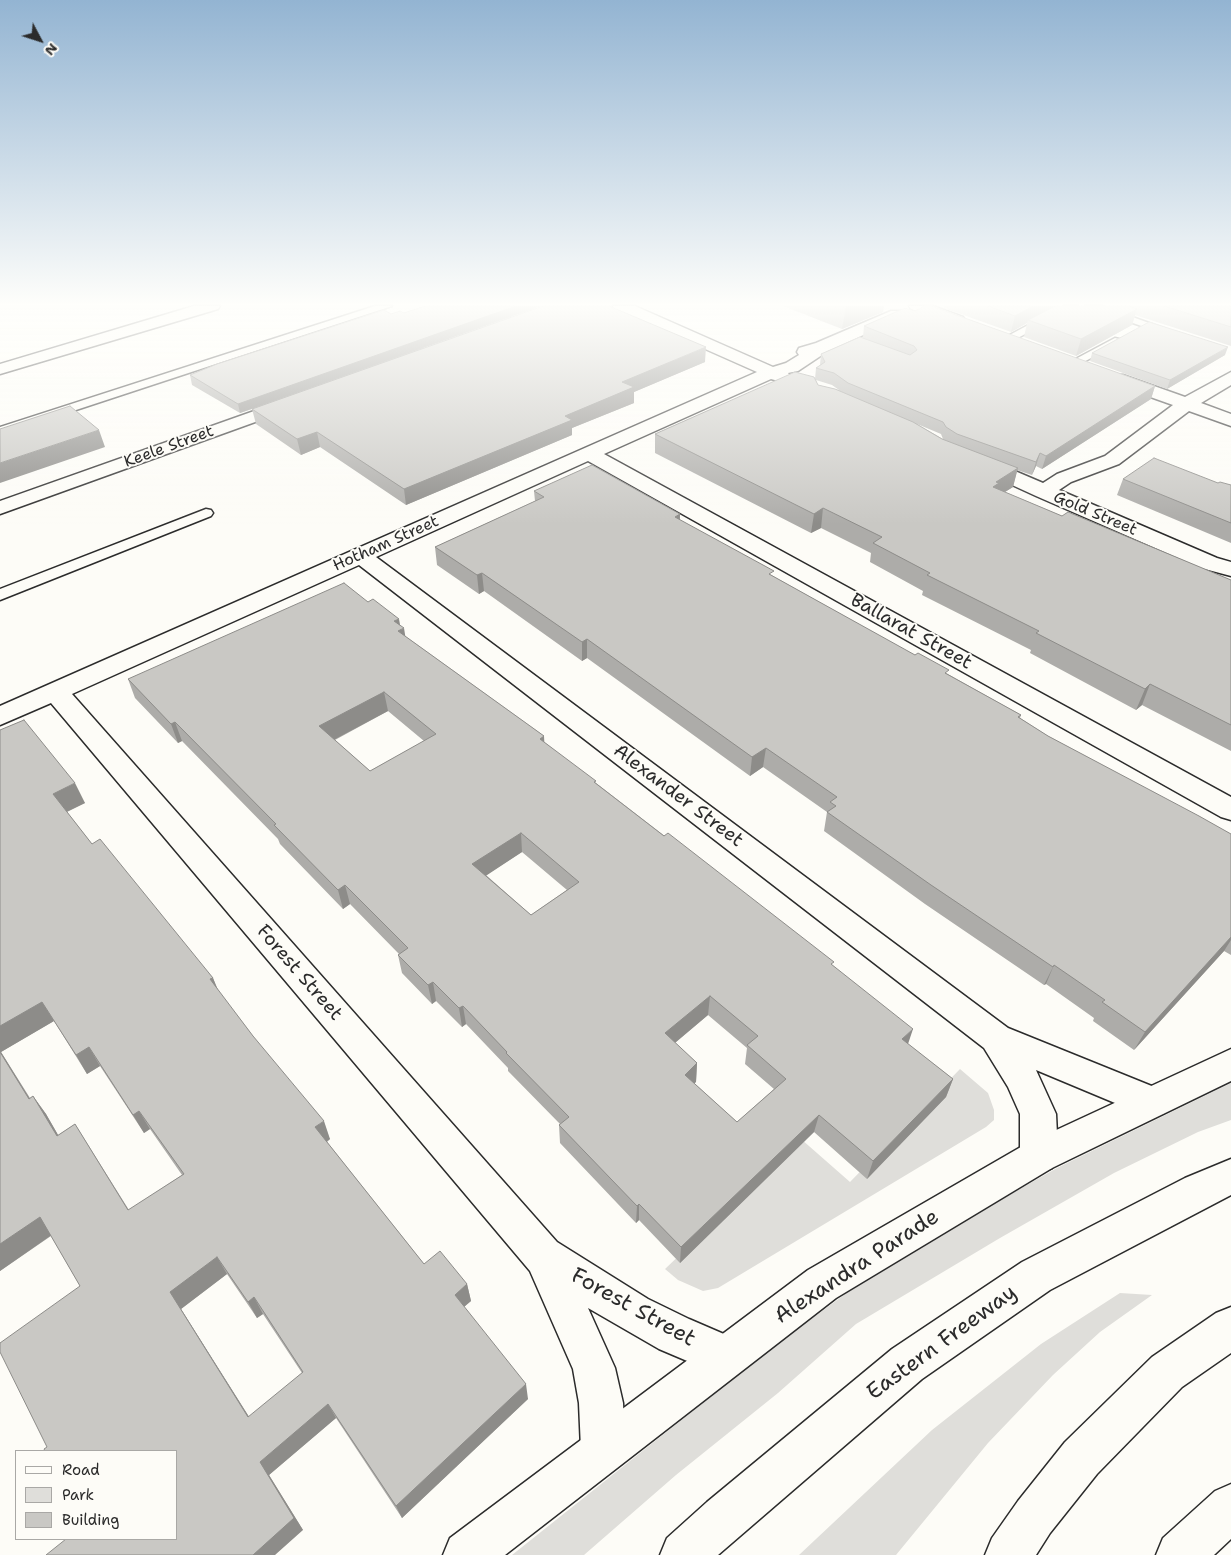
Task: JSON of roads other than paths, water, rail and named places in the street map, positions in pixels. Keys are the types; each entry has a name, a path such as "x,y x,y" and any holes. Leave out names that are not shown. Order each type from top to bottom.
{"main road":[{"name":"Hotham Street","path":"0,716 757,379"},
{"path":"787,379 797,383"},
{"path":"1118,379 1231,420"},
{"path":"1063,500 1084,487 1112,460 1188,404 1229,379"},
{"name":"Keele Street","path":"0,508 305,398"},
{"name":"Ballarat Street","path":"590,454 1231,810"},
{"name":"Gold Street","path":"972,459 1043,492 1209,563 1231,569"},
{"path":"1043,492 1064,478 1112,460"},
{"name":"Alexander Street","path":"360,555 996,1038 1151,1102"},
{"name":"Gold Street","path":"1209,563 1231,577"},
{"name":"Forest Street","path":"55,691 543,1256 561,1270 634,1313 674,1334 725,1356"},
{"name":"Alexander Street","path":"996,1038 1022,1078 1038,1114 1039,1156"},
{"name":"Alexandra Parade","path":"467,1555 603,1449 822,1284 1039,1156 1231,1064"},
{"name":"Eastern Freeway","path":"684,1555 723,1518 907,1364 1036,1276 1198,1191 1231,1176"},
{"name":"Forest Street","path":"543,1256 594,1368 601,1403 603,1449"},
{"path":"1009,1555 1034,1517 1081,1458 1167,1372 1231,1328"},
{"path":"1180,1555 1231,1507"}],"lane":[{"path":"0,431 162,379"},
{"path":"0,595 206,513"}]}
